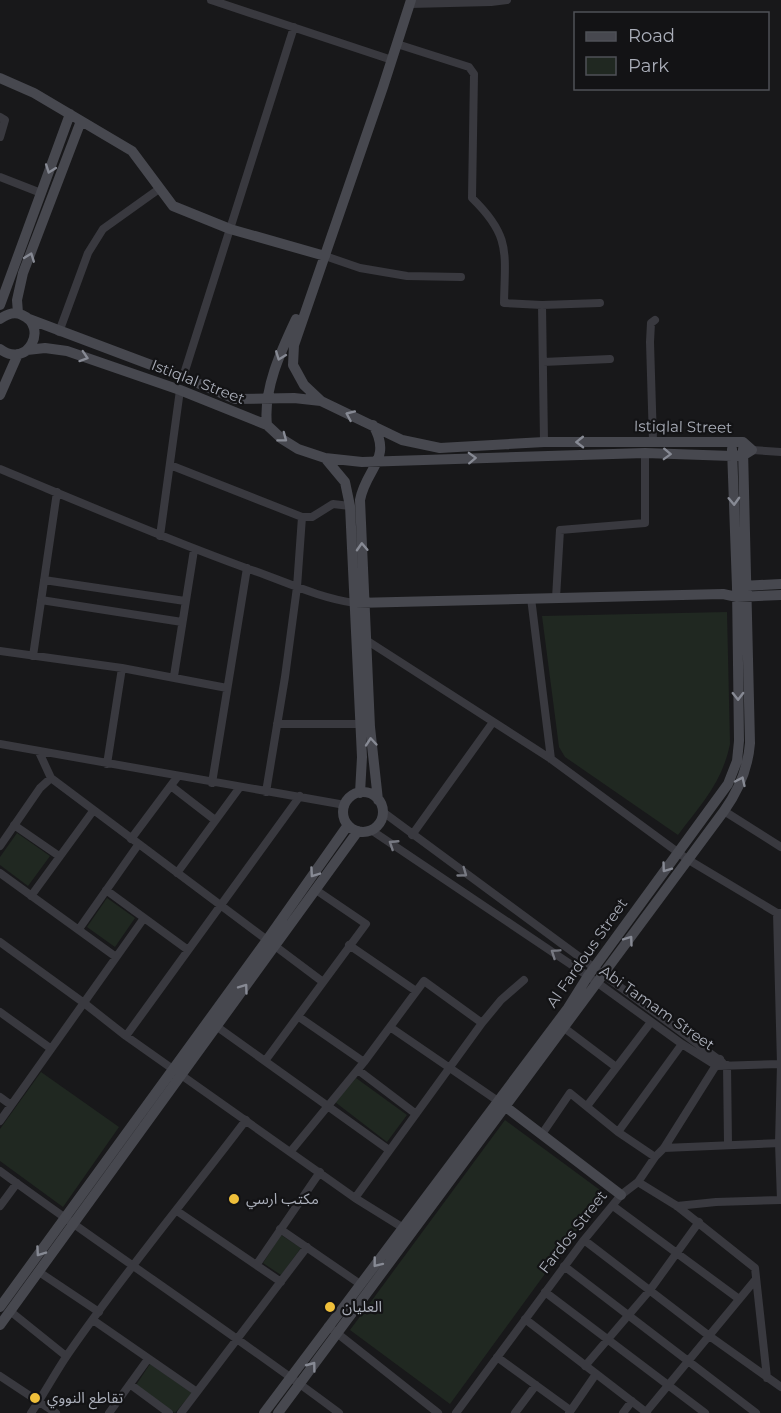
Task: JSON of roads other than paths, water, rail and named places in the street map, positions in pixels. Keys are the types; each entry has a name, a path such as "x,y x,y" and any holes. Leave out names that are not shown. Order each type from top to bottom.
{"main road":[{"path":"321,401 304,385 293,365 297,336 410,2"},
{"path":"0,78 34,93 132,152 173,206 230,229 325,256"},
{"path":"0,304 70,114"},
{"path":"0,319 7,314 18,313 17,300 23,273 81,121"},
{"path":"267,425 265,412 278,360 296,319 315,285"},
{"name":"Istiqlal Street","path":"0,304 59,332 183,377 235,399 294,398 321,401 402,440 440,448 544,442 732,442"},
{"path":"0,395 22,352 34,339 33,325 29,319"},
{"name":"Istiqlal Street","path":"0,349 11,354 45,348 67,351 180,390 267,425 282,439 298,449 325,458 376,462 743,451"},
{"path":"360,793 362,758 360,500 381,451 381,441 373,425"},
{"name":"Al Fardous Street","path":"264,1413 295,1380 502,1104 563,1027 678,852 728,784 737,761 739,741 742,591 743,451 732,442"},
{"path":"325,458 345,482 350,506 360,603"},
{"path":"360,603 723,594 781,584"},
{"path":"742,591 781,595"},
{"name":"Al Fardous Street","path":"502,1104 568,1008 724,811 742,782 748,765 750,743 742,591"},
{"path":"361,637 378,800 383,812 377,826 371,830 358,831 348,825 344,819 348,799 360,793 368,793 378,800"},
{"path":"177,1072 216,1026 348,825"},
{"path":"0,1325 5,1309 68,1220 271,943 316,890 358,831"},
{"name":"Fardos Street","path":"502,1104 621,1195"},
{"path":"5,1309 39,1272 68,1220"},
{"name":"Al Fardous Street","path":"332,1330 360,1284 408,1231"},
{"name":"Al Fardous Street","path":"278,1413 295,1380"}],"street":[{"path":"211,0 392,60"},
{"path":"410,2 479,3 507,0"},
{"path":"183,377 294,27"},
{"path":"397,44 469,67 474,74 472,198 491,216 505,247 504,303 542,305 600,303"},
{"path":"0,117 5,120 0,137"},
{"path":"0,177 41,193"},
{"path":"59,332 88,253 103,229 159,189"},
{"path":"325,256 360,268 407,276 461,276"},
{"path":"542,305 544,442"},
{"path":"653,441 650,342 651,322 655,320"},
{"path":"543,362 610,359"},
{"path":"160,536 180,390"},
{"path":"743,451 781,452"},
{"path":"556,598 560,530 645,523 645,453"},
{"path":"170,465 302,517 312,517 333,504 350,506"},
{"path":"0,469 194,550 342,601 360,603"},
{"path":"33,656 57,492"},
{"path":"266,792 297,586 302,517"},
{"path":"174,676 194,550"},
{"path":"212,783 247,568"},
{"path":"44,580 186,601"},
{"path":"531,598 551,759"},
{"path":"41,600 182,622"},
{"path":"361,637 551,759 687,859 779,913 781,1200 677,1206"},
{"path":"0,651 174,676 227,688"},
{"path":"107,764 122,668"},
{"path":"411,835 493,722"},
{"path":"277,724 360,724"},
{"path":"0,744 345,805"},
{"path":"39,752 51,778 323,982"},
{"path":"79,929 178,776"},
{"path":"0,846 40,788 51,778"},
{"path":"171,786 215,820"},
{"path":"177,873 240,787"},
{"path":"126,1036 300,796"},
{"path":"31,896 93,811"},
{"path":"724,811 781,847"},
{"name":"Abi Tamam Street","path":"383,812 596,975 722,1064"},
{"path":"14,825 59,856"},
{"name":"Abi Tamam Street","path":"371,830 596,975 651,1022 682,1044 722,1064"},
{"path":"0,873 116,957"},
{"path":"106,890 188,950"},
{"path":"266,1061 366,924 316,890"},
{"path":"0,1121 144,918"},
{"path":"0,942 126,1036 355,1198 408,1231"},
{"path":"349,945 416,991"},
{"path":"355,1198 482,1023 501,1000 524,980"},
{"path":"291,1151 358,1070 424,981 482,1023"},
{"path":"0,1023 3,1014 50,1048"},
{"path":"298,1017 364,1062"},
{"path":"587,1106 651,1022"},
{"path":"216,1026 389,1150"},
{"path":"390,1027 502,1104"},
{"path":"563,1027 616,1067"},
{"path":"618,1132 682,1044"},
{"path":"722,1064 781,1064"},
{"path":"722,1064 728,1144"},
{"path":"621,1195 638,1182 722,1064"},
{"path":"358,1070 416,1114"},
{"path":"542,1134 570,1094 618,1132 655,1157"},
{"path":"0,1097 11,1105"},
{"path":"31,1413 66,1356 132,1266 246,1120"},
{"path":"664,1148 780,1143"},
{"path":"0,1171 339,1413"},
{"path":"257,1264 320,1172"},
{"path":"638,1182 699,1222 755,1268 767,1378"},
{"path":"0,1206 17,1183"},
{"name":"Fardos Street","path":"456,1413 564,1266 621,1195"},
{"path":"613,1206 739,1299"},
{"path":"177,1211 281,1282"},
{"path":"585,1366 650,1290 699,1222"},
{"path":"280,1229 360,1284"},
{"path":"584,1240 781,1388"},
{"path":"181,1413 307,1248"},
{"path":"564,1266 756,1413"},
{"path":"39,1272 99,1312"},
{"path":"525,1319 647,1412 756,1279"},
{"path":"545,1292 705,1413"},
{"path":"5,1309 66,1356"},
{"path":"93,1320 197,1392"},
{"path":"332,1330 438,1413"},
{"path":"497,1357 570,1412 596,1374"},
{"path":"109,1413 148,1359"},
{"path":"0,1376 56,1413"},
{"path":"131,1385 169,1413"},
{"path":"515,1413 536,1385"},
{"path":"623,1413 632,1401"}],"place":[{"name":"مكتب ارسي","path":"234,1199"},
{"name":"العليان","path":"330,1307"},
{"name":"تقاطع النووي","path":"35,1398"}]}
